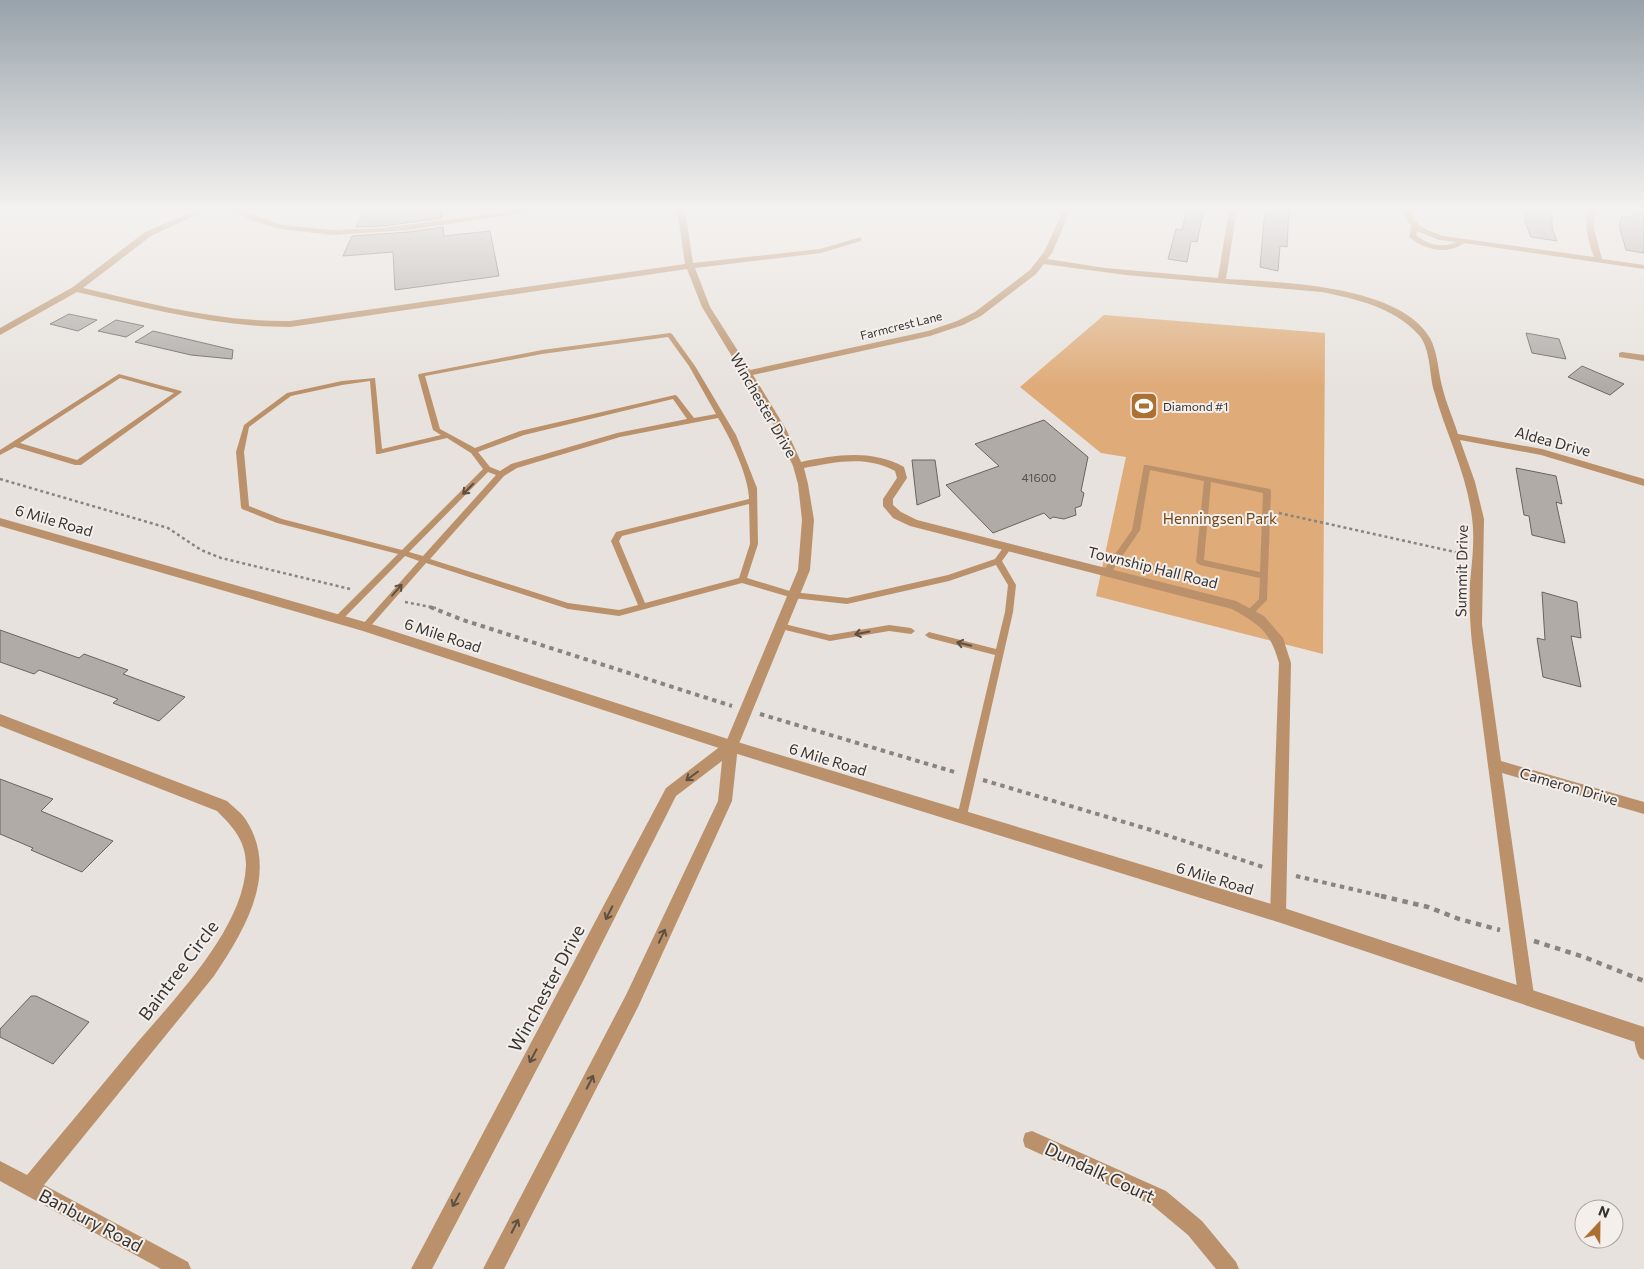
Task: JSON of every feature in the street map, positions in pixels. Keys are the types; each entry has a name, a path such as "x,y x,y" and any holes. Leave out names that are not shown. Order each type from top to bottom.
{"street":[{"path":"0,332 76,288 102,268"},
{"path":"76,288 224,322 274,325 675,268"},
{"name":"Winchester Drive","path":"493,1269 632,1001 725,801 731,746 804,570 807,541 806,502 798,466 781,429 706,307 691,268"},
{"name":"Farmcrest Lane","path":"746,374 930,333 960,323 990,307 1037,268"},
{"name":"Summit Drive","path":"1087,268 1300,287 1338,293 1383,306 1404,317 1422,333 1428,342 1438,390 1471,486 1478,519 1476,626 1526,995"},
{"path":"1222,281 1224,268"},
{"path":"1622,355 1644,358"},
{"name":"Aldea Drive","path":"1453,436 1542,452 1644,483"},
{"name":"Township Hall Road","path":"798,466 838,459 880,460 896,465 900,469 902,478 888,499 888,506 897,515 914,523 1236,606 1260,619 1279,641 1285,663 1278,914"},
{"name":"6 Mile Road","path":"0,522 365,627 731,746 1278,914 1642,1035"},
{"name":"Baintree Circle","path":"0,720 222,806 234,815 248,834 254,863 249,892 236,927 224,948 30,1187"},
{"name":"Winchester Drive","path":"421,1269 575,979 671,792 731,746"},
{"name":"Cameron Drive","path":"1494,765 1644,808"},
{"name":"Dundalk Court","path":"1032,1140 1159,1198 1195,1228 1229,1269"},
{"name":"Banbury Road","path":"0,1171 181,1269"}],"lane":[{"path":"501,474 487,469 474,451 438,430 421,375 542,352 670,335 692,366 732,435 754,488 754,544 742,580"},
{"path":"0,453 14,444 120,376 179,392 78,462 14,444"},
{"path":"448,436 379,452 373,379 342,383 289,394 246,426 240,452 245,507 280,522 404,553 568,606 619,613 742,580 793,595 847,601 949,578 998,561 1008,547"},
{"path":"474,451 522,433 675,396 692,421"},
{"path":"365,627 501,474 514,466 619,436 721,415"},
{"path":"1107,572 1136,530 1147,467 1267,491 1263,600 1249,613"},
{"path":"338,619 487,469"},
{"path":"1208,479 1200,562 1264,576"},
{"path":"643,607 615,540 619,534 754,500"},
{"path":"962,817 1012,585 998,561"},
{"path":"780,626 830,638 889,628 910,631"},
{"path":"929,635 999,652"},
{"path":"1642,1035 1644,1054"}],"path":[{"path":"0,480 168,528 201,550 221,558 365,592"},
{"path":"1266,510 1478,557"},
{"path":"389,599 435,608 463,620 746,710 1151,830 1278,872 1428,907 1459,919 1518,935 1584,957 1644,981"}],"green space":[{"name":"Henningsen Park","path":"1104,315 1325,333 1323,654 1096,596 1126,457 1101,453 1020,387"}],"building":[{"path":"394,268 497,268 499,276 395,290"},
{"path":"1265,268 1278,268 1278,271"},
{"path":"69,314 97,320 78,331 50,324"},
{"path":"116,320 144,326 126,337 98,331"},
{"path":"153,331 233,350 232,359 191,355 135,342"},
{"path":"1526,333 1559,339 1566,359 1532,353"},
{"path":"1582,366 1624,384 1610,395 1568,377"},
{"path":"1044,420 1088,457 1081,491 1084,493 1081,506 1075,508 1076,515 1064,519 1053,517 1050,519 1044,513 993,533 946,485 999,466 975,444"},
{"path":"912,460 935,460 940,496 917,505"},
{"path":"1516,468 1556,476 1562,504 1556,502 1565,543 1532,535 1529,516 1524,515"},
{"path":"1542,592 1577,602 1581,638 1571,636 1581,687 1543,677 1537,638 1545,640"},
{"path":"0,630 79,658 84,654 128,670 123,674 185,697 159,721 113,703 118,699 39,670 34,674 0,662"},
{"path":"0,779 53,799 41,811 113,841 82,872 0,834"},
{"path":"31,996 36,996 89,1022 53,1064 0,1037 0,1029"}],"place":[{"name":"Diamond #1","path":"1144,406"}]}
